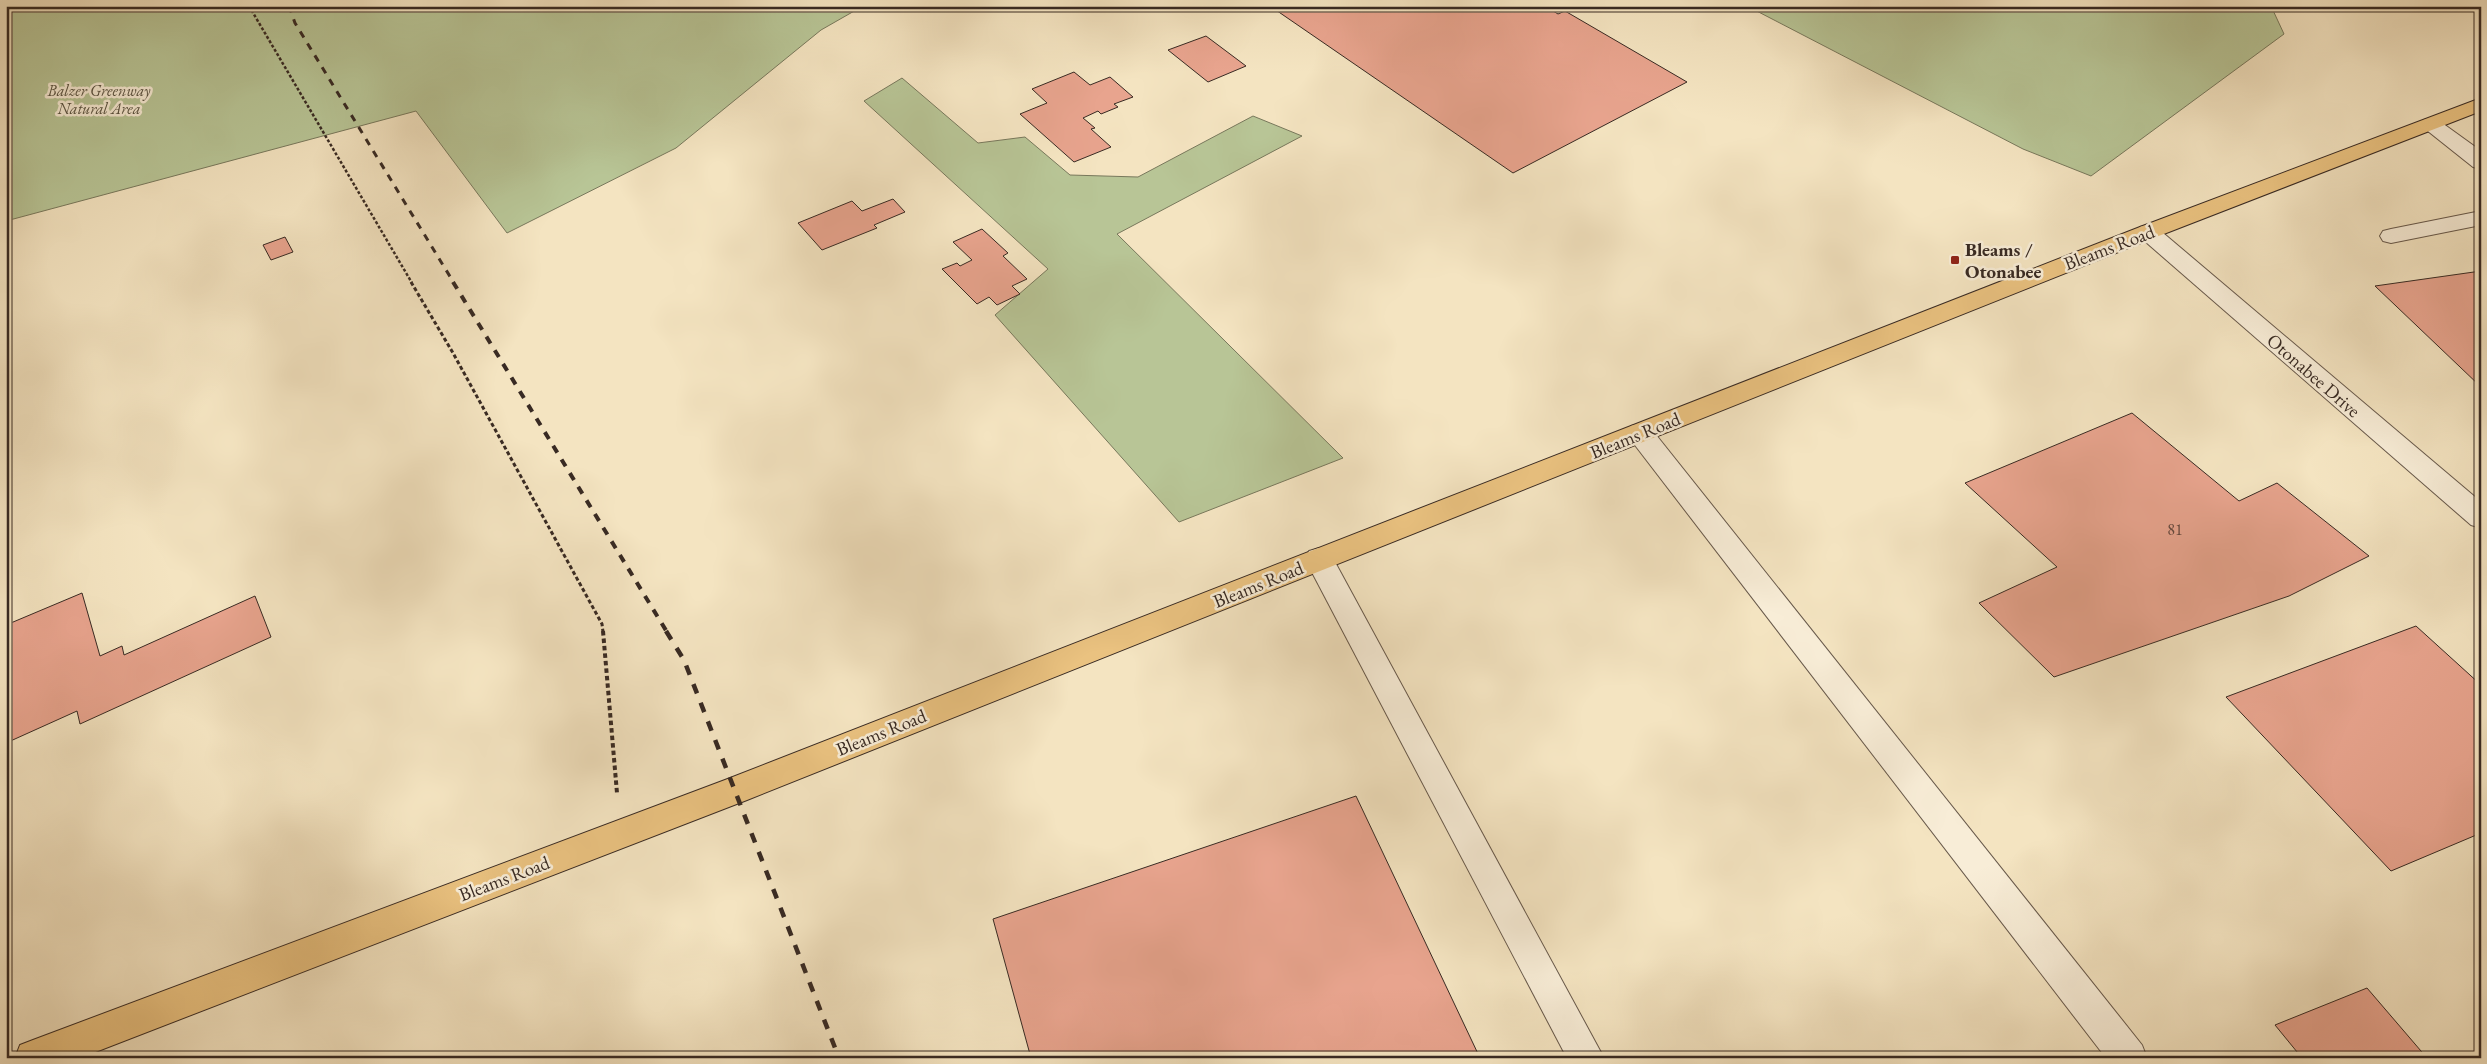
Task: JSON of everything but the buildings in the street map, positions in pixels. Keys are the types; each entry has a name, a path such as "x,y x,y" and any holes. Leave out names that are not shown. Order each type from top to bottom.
{"main road":[{"name":"Bleams Road","path":"33,1058 620,834 2148,232 2481,104"}],"street":[{"path":"2431,124 2481,162"},
{"path":"2391,236 2481,218"},
{"name":"Otonabee Drive","path":"2148,232 2481,518"},
{"path":"1640,433 2129,1058"},
{"path":"1319,560 1586,1058"}],"path":[{"path":"249,6 453,353 602,624 620,834"}],"green space":[{"name":"Balzer Greenway Natural Area","path":"6,6 863,6 821,30 676,148 507,233 416,111 6,221"},
{"path":"1747,6 2271,6 2284,34 2091,176 2023,149"},
{"path":"902,78 978,143 1025,137 1070,175 1138,177 1253,116 1302,136 1117,234 1343,458 1179,522 995,315 1048,269 864,101"}],"railway":[{"path":"289,6 295,23 454,283"},
{"path":"453,282 667,632"},
{"path":"666,631 684,660 839,1058"}],"place":[{"name":"Bleams / Otonabee","path":"1955,260"}]}
